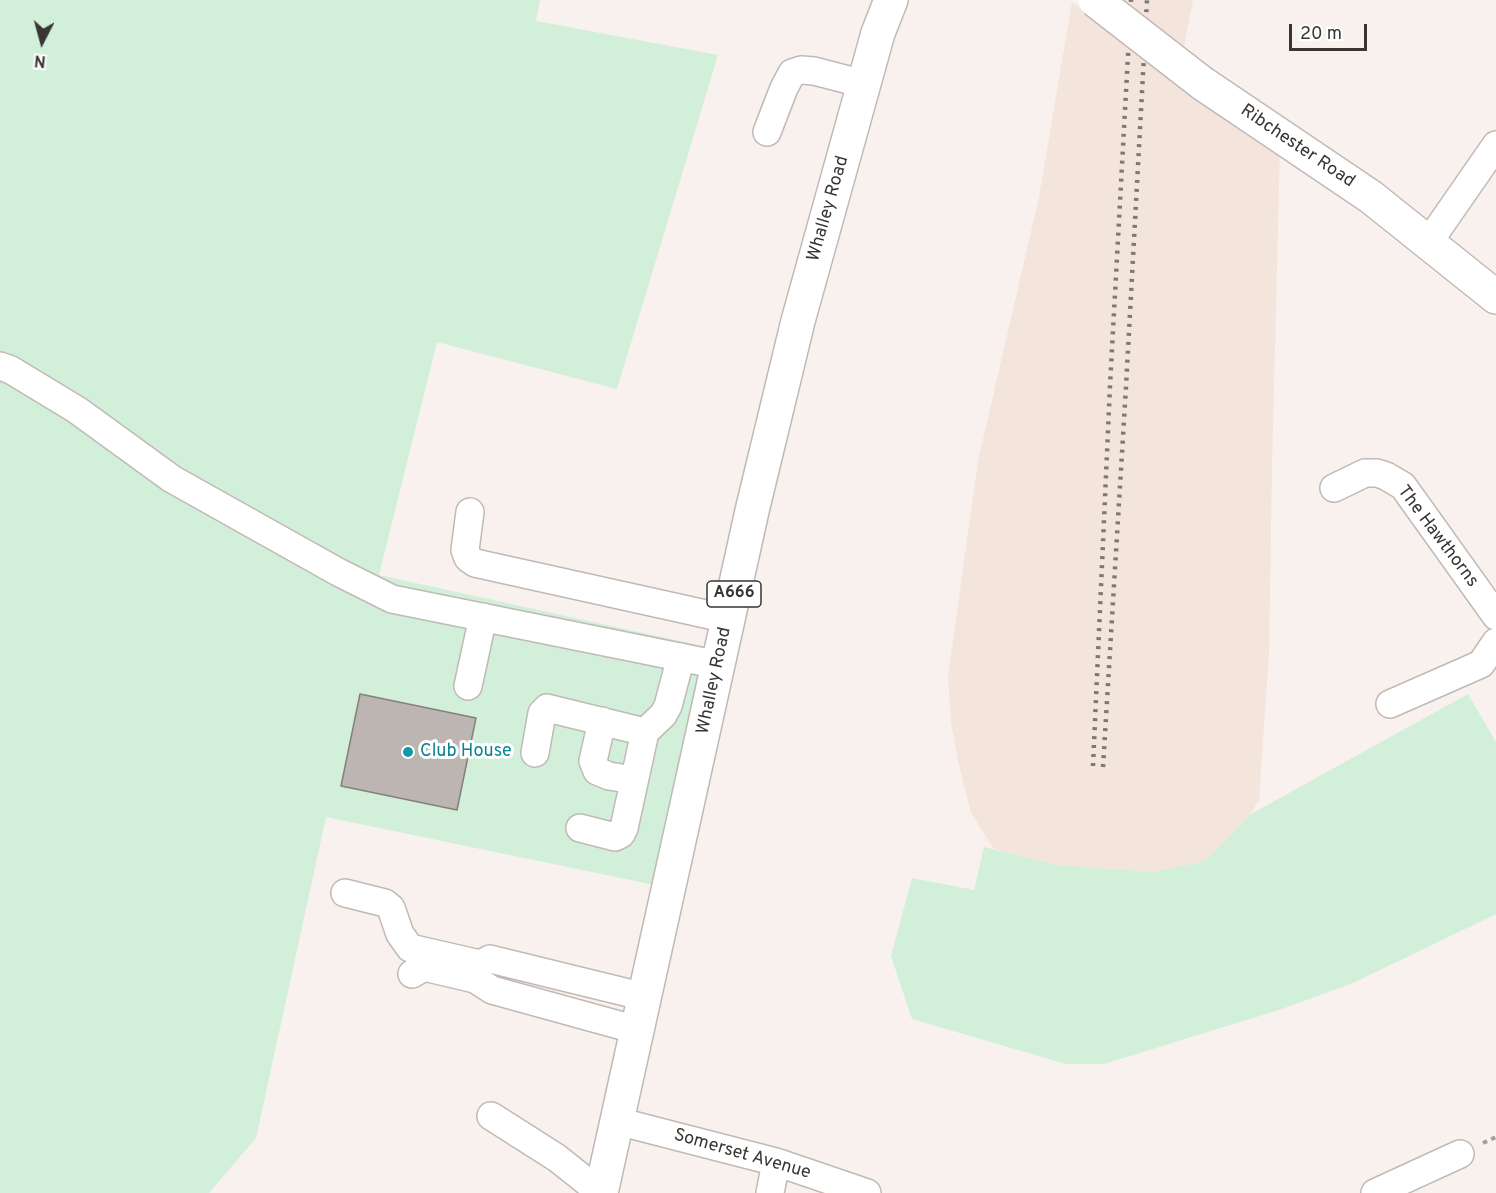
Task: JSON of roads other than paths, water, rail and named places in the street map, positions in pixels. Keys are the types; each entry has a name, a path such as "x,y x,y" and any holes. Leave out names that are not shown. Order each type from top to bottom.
{"main road":[{"name":"Whalley Road","path":"601,1193 752,511 798,321 864,84 891,0"},
{"name":"Ribchester Road","path":"1095,0 1202,82 1371,197 1496,297"}],"street":[{"path":"767,132 792,73 814,70 864,84"},
{"path":"1428,243 1496,145"},
{"path":"0,366 78,410 172,478 338,572 392,599 718,665"},
{"name":"The Hawthorns","path":"1334,488 1365,473 1386,476 1403,486 1496,616"},
{"path":"470,512 465,550 468,558 475,563 728,619"},
{"path":"468,686 483,617"},
{"path":"1390,704 1481,664 1496,642"},
{"path":"580,828 615,837 621,834 645,732 663,716 668,706 681,657"},
{"path":"535,753 542,713 547,708 645,732"},
{"path":"602,721 593,761 597,771 609,776 634,780"},
{"path":"345,893 385,903 391,908 400,934 410,948 480,964 490,960 645,997"},
{"path":"411,974 424,967 475,979 492,990 637,1030"},
{"path":"491,1116 557,1158 601,1193"},
{"name":"Somerset Avenue","path":"617,1121 776,1162 867,1193"},
{"path":"1375,1193 1460,1154"},
{"path":"770,1193 776,1162"}],"railway":[{"path":"1093,766 1110,386 1131,0"},
{"path":"1103,767 1147,0"}],"place":[{"name":"Club House","path":"408,752"}]}
